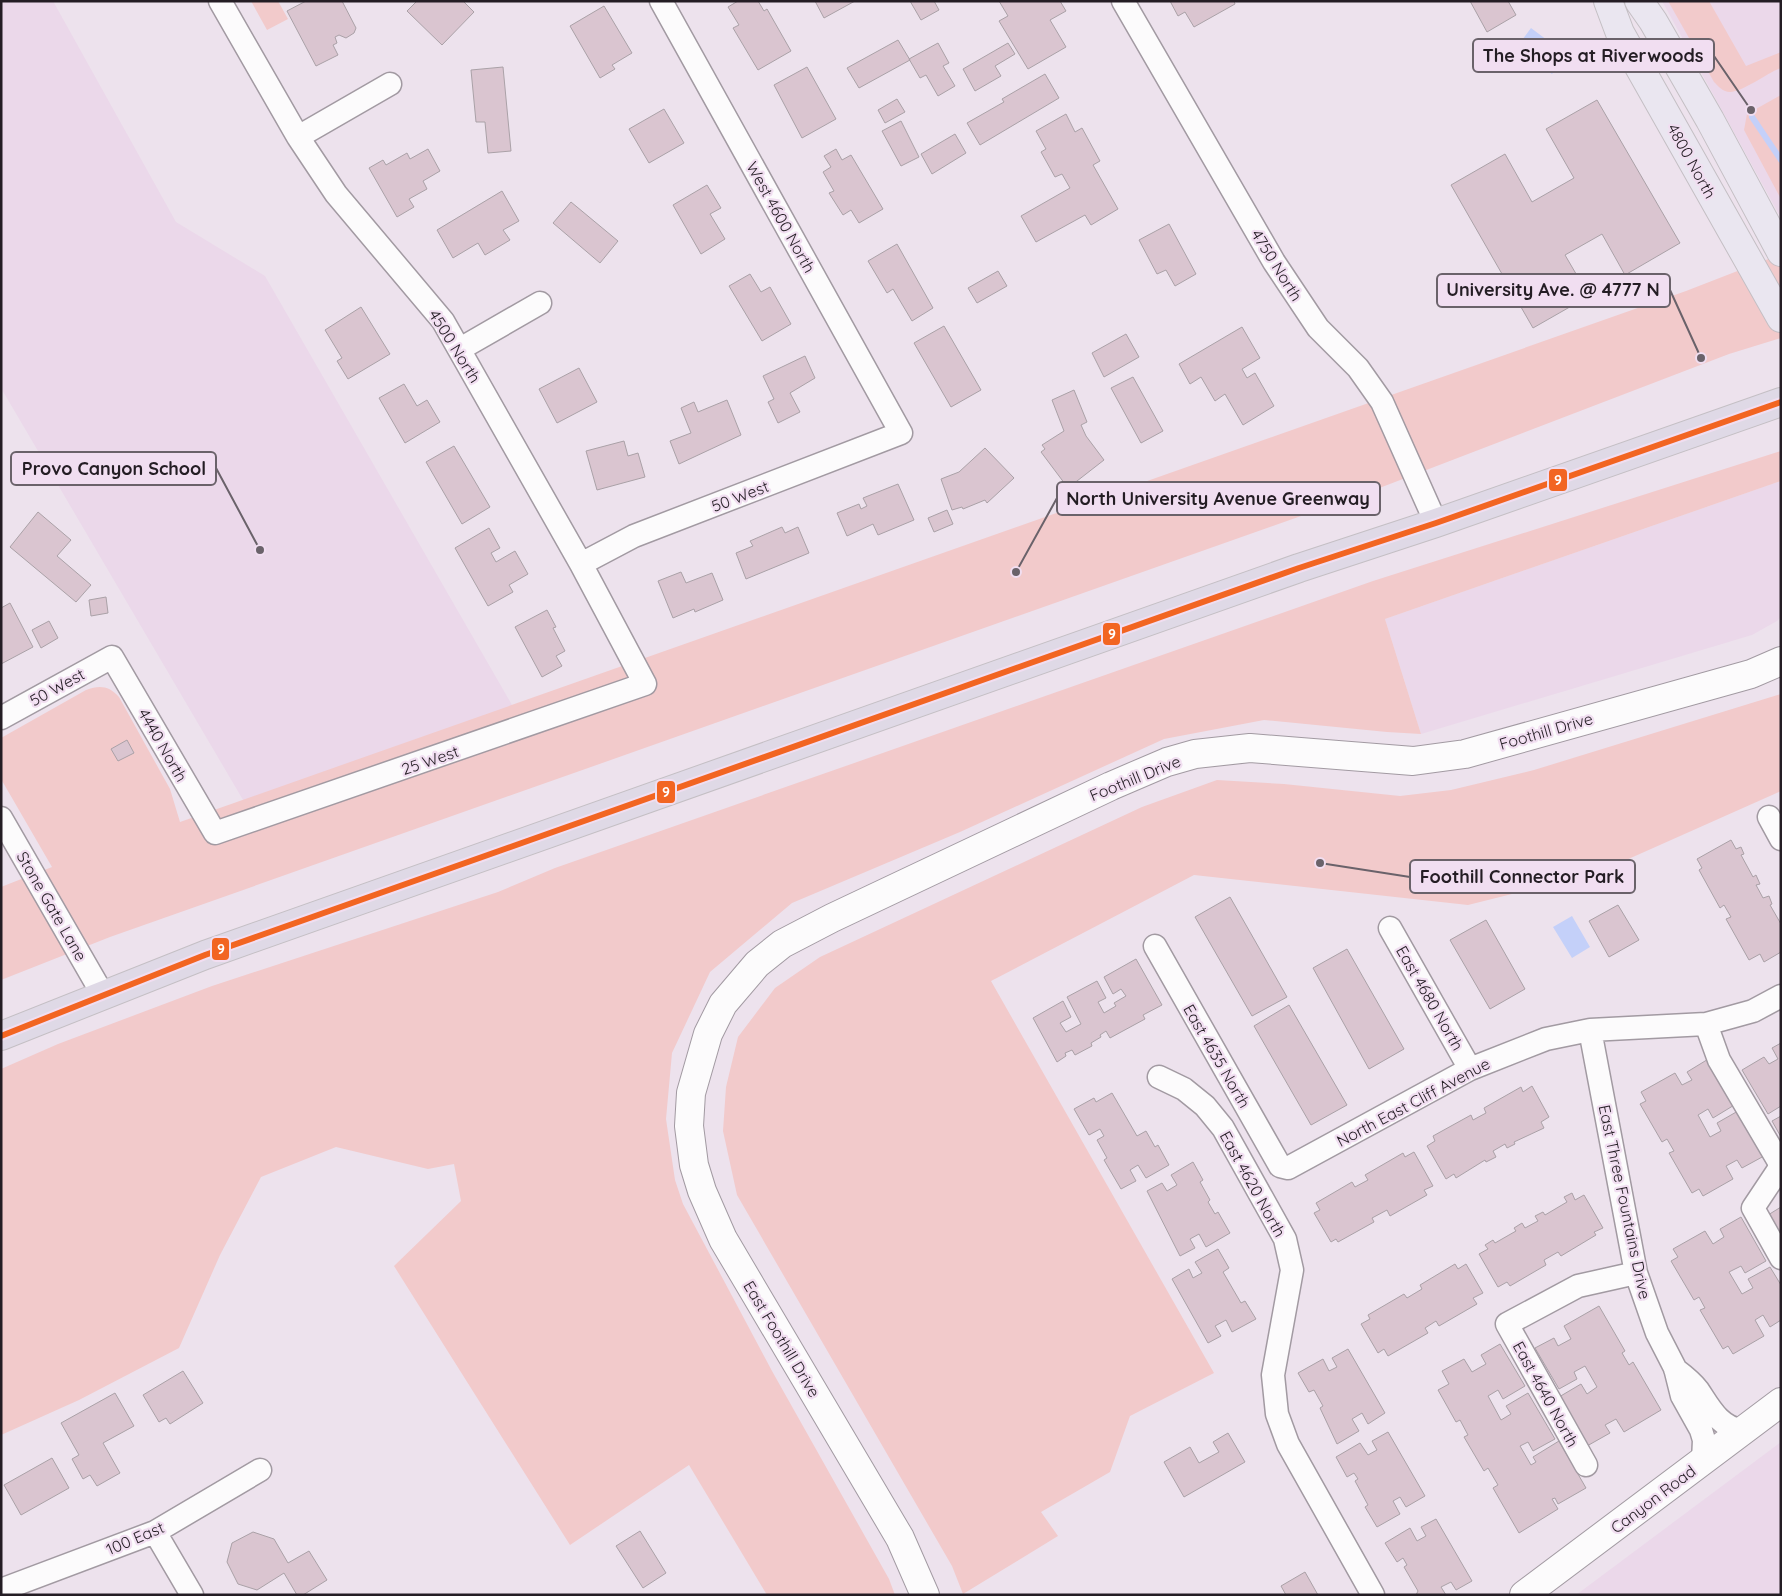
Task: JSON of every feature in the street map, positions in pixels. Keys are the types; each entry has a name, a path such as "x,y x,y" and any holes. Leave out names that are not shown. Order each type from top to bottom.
{"highway":[{"path":"1,1036 205,955 1290,571 1436,523 1781,402"}],"main road":[{"name":"4800 North","path":"1608,1 1620,34 1781,318"},
{"path":"1640,1 1710,120 1781,252"},
{"name":"Foothill Drive","path":"696,1069 708,1034 723,1004 757,964 782,944 832,918 1102,790 1167,762 1195,754 1250,748 1413,761 1437,760 1751,674 1781,660"},
{"name":"East Foothill Drive","path":"696,1069 691,1093 689,1126 694,1165 702,1191 723,1239 900,1538 925,1595"},
{"name":"Canyon Road","path":"1524,1595 1781,1402"}],"street":[{"name":"4500 North","path":"220,1 298,137 336,194 443,321 581,564 645,684"},
{"name":"West 4600 North","path":"661,1 901,433"},
{"name":"4750 North","path":"1123,1 1274,262 1318,328 1358,368 1382,402 1436,523"},
{"path":"298,137 390,84"},
{"path":"460,349 540,303"},
{"name":"50 West","path":"581,564 634,536 901,433"},
{"name":"50 West","path":"1,718 112,657"},
{"name":"4440 North","path":"112,657 215,833"},
{"name":"25 West","path":"215,833 645,684"},
{"path":"1769,817 1781,839"},
{"name":"Stone Gate Lane","path":"1,818 103,995"},
{"name":"East 4680 North","path":"1390,928 1470,1068"},
{"name":"East 4635 North","path":"1155,946 1280,1166"},
{"name":"North East Cliff Avenue","path":"1280,1166 1288,1168 1297,1164 1470,1068 1546,1039 1590,1030 1706,1024 1753,1012 1781,996"},
{"path":"1706,1024 1719,1060 1779,1162 1779,1169 1753,1208 1781,1258"},
{"name":"East Three Fountains Drive","path":"1590,1030 1636,1273 1657,1333 1675,1368 1682,1396 1701,1430 1704,1440 1704,1460"},
{"name":"East 4620 North","path":"1159,1077 1184,1089 1206,1106 1223,1128 1285,1239 1292,1270 1272,1376 1277,1414 1288,1444 1373,1595"},
{"name":"East 4640 North","path":"1586,1465 1507,1324 1578,1286 1636,1273"},
{"name":"East Three Fountains Drive","path":"1675,1368 1690,1381 1720,1421 1729,1427 1742,1431"},
{"name":"100 East","path":"1,1590 155,1532 260,1470"},
{"path":"155,1532 192,1595"}],"shaded area":[{"path":"1,1 53,1 176,222 265,276 516,712 246,805 1,388"},
{"path":"251,1 278,1 288,19 267,30"},
{"path":"1662,1 1781,1 1781,218"},
{"path":"1668,1 1709,1 1746,66 1781,52 1781,68 1741,89 1730,92 1723,90 1714,82"},
{"path":"1781,95 1781,199 1744,130 1747,114"},
{"path":"1781,254 1781,338 1729,354 1369,492 110,937 1,980 1,887 52,867 1,779 1,738 86,690 96,687 104,688 112,691 119,697 170,789 180,822 1686,291"},
{"path":"1781,451 1781,481 1385,619 1421,734 1264,720 1164,739 960,832 792,903 710,972 672,1053 666,1119 675,1180 683,1204 772,1371 889,1579 895,1595 767,1595 689,1465 570,1545 394,1266 461,1201 454,1164 428,1169 336,1147 261,1177 220,1255 179,1348 79,1400 1,1435 1,1069 58,1044 212,986 498,892 555,868 1373,581"},
{"path":"1781,481 1781,617 1777,621 1752,635 1421,734 1385,619"},
{"path":"1781,694 1781,791 1597,873 1468,905 1194,875 991,981 1214,1373 1130,1416 1110,1472 1041,1512 1058,1536 963,1594 952,1566 737,1195 723,1131 726,1087 738,1037 775,988 820,957 1142,807 1217,780 1284,784 1400,796 1451,790 1534,770"},
{"path":"1781,1442 1781,1595 1576,1595"}],"water":[{"path":"1531,28 1567,55 1552,74 1517,47"},
{"path":"1572,916 1590,947 1572,958 1553,927"}],"building":[{"path":"306,1 342,1 356,28 354,33 346,38 339,35 335,37 337,43 333,45 338,55 316,66 287,11"},
{"path":"417,1 463,1 474,12 442,45 407,11"},
{"path":"738,1 758,1 764,11 767,9 791,51 758,70 733,28 739,25 728,7"},
{"path":"815,1 855,1 824,18"},
{"path":"910,1 934,1 939,10 921,20"},
{"path":"999,1 1060,1 1066,11 1050,20 1066,47 1028,69 999,21 1008,16"},
{"path":"1170,1 1234,1 1235,4 1194,27 1185,12 1178,16"},
{"path":"1470,1 1508,1 1516,15 1487,32"},
{"path":"604,6 632,53 612,65 615,69 600,78 570,26"},
{"path":"898,40 910,60 859,88 847,68"},
{"path":"938,43 949,63 943,66 955,86 938,96 926,75 920,78 909,59"},
{"path":"1008,43 1015,54 995,66 1001,76 975,91 963,69"},
{"path":"503,67 511,151 488,153 485,122 476,122 471,70"},
{"path":"807,67 836,119 802,138 774,85"},
{"path":"1045,74 1059,98 980,145 967,123 1004,102 1002,99"},
{"path":"897,99 905,112 885,123 878,110"},
{"path":"1597,100 1680,243 1625,275 1602,234 1565,255 1589,296 1533,328 1451,185 1505,154 1532,202 1574,178 1546,129"},
{"path":"664,109 684,143 649,163 629,129"},
{"path":"1066,114 1075,132 1082,128 1100,161 1093,165 1118,209 1091,225 1085,215 1036,242 1021,216 1070,188 1062,174 1055,177 1041,152 1046,149 1036,131"},
{"path":"901,121 919,157 901,166 882,131"},
{"path":"955,134 966,153 932,174 921,154"},
{"path":"428,149 440,171 423,181 427,189 409,199 414,207 397,217 369,168 383,160 386,165 407,153 410,159"},
{"path":"836,149 842,160 851,155 883,209 859,223 851,210 843,215 829,193 834,191 823,172 831,167 824,156"},
{"path":"707,185 721,208 710,214 725,239 701,254 673,205"},
{"path":"502,191 519,221 503,230 510,240 485,255 478,243 453,258 437,230"},
{"path":"571,202 618,241 600,263 553,223"},
{"path":"1169,224 1196,274 1175,286 1166,270 1157,274 1139,240"},
{"path":"897,244 933,308 912,321 893,289 887,293 868,261"},
{"path":"998,271 1007,286 977,303 968,288"},
{"path":"750,274 761,292 770,287 791,324 762,341 729,286"},
{"path":"361,307 390,354 348,379 337,361 342,358 325,330"},
{"path":"944,326 981,390 951,407 914,343"},
{"path":"1242,327 1260,358 1242,369 1247,378 1255,373 1274,406 1243,425 1225,394 1215,401 1201,377 1190,384 1179,364"},
{"path":"1126,334 1139,357 1104,377 1092,353"},
{"path":"805,356 815,378 790,393 800,412 778,423 768,402 774,399 763,376"},
{"path":"579,368 597,402 557,423 539,389"},
{"path":"1133,377 1163,431 1141,443 1111,388"},
{"path":"404,384 417,406 427,400 440,422 405,443 379,398"},
{"path":"1074,390 1087,422 1081,425 1086,436 1104,460 1068,488 1041,452 1045,449 1042,445 1064,431 1052,400"},
{"path":"727,400 741,435 679,464 670,441 691,433 681,408 694,402 698,412"},
{"path":"624,441 628,456 638,453 645,477 597,490 586,451"},
{"path":"454,446 490,507 462,524 426,462"},
{"path":"985,448 1014,478 987,503 985,500 963,509 962,507 952,510 941,479 959,472"},
{"path":"898,484 914,520 878,535 873,524 847,536 837,513 859,504 861,509 867,506 863,498"},
{"path":"947,510 953,524 934,532 928,518"},
{"path":"38,512 71,540 57,556 91,585 76,602 10,547"},
{"path":"782,527 785,533 798,527 809,553 746,579 736,553 753,546 750,541"},
{"path":"489,528 500,548 491,553 496,562 515,551 528,574 509,585 513,592 488,606 455,548"},
{"path":"681,572 686,583 712,573 723,600 695,612 694,609 673,618 658,581"},
{"path":"106,597 108,613 91,616 89,600"},
{"path":"10,603 33,647 1,664 1,608"},
{"path":"547,610 556,627 553,628 565,651 556,656 562,666 542,677 515,627"},
{"path":"49,621 58,638 41,648 32,630"},
{"path":"127,740 134,753 118,761 111,749"},
{"path":"1731,840 1736,849 1741,847 1744,854 1741,855 1753,877 1756,875 1760,884 1756,885 1763,898 1769,896 1772,904 1770,905 1781,924 1781,952 1764,962 1760,954 1749,960 1726,919 1731,917 1724,905 1720,908 1699,870 1702,868 1697,859"},
{"path":"1230,897 1287,997 1252,1016 1195,917"},
{"path":"1618,905 1639,940 1609,957 1589,921"},
{"path":"1486,920 1525,989 1490,1009 1450,940"},
{"path":"1347,949 1404,1049 1369,1069 1313,968"},
{"path":"1136,959 1162,1005 1143,1015 1145,1019 1110,1038 1106,1031 1100,1035 1101,1037 1091,1043 1092,1046 1075,1055 1072,1050 1065,1053 1066,1056 1057,1062 1033,1018 1063,1001 1071,1017 1060,1023 1066,1032 1081,1024 1067,997 1097,981 1106,998 1098,1002 1104,1013 1116,1006 1114,1003 1126,996 1121,989 1113,994 1104,977"},
{"path":"1289,1005 1347,1105 1311,1125 1254,1026"},
{"path":"1781,1043 1781,1106 1768,1114 1742,1070 1764,1057 1769,1064 1778,1059 1772,1048"},
{"path":"1710,1058 1736,1104 1713,1118 1708,1109 1698,1115 1710,1137 1721,1131 1717,1123 1738,1111 1764,1156 1742,1168 1737,1160 1726,1166 1733,1179 1703,1196 1699,1189 1692,1193 1669,1153 1674,1151 1667,1139 1662,1142 1640,1104 1646,1101 1641,1092 1675,1073 1682,1085 1692,1080 1687,1072"},
{"path":"1532,1086 1549,1117 1541,1122 1544,1128 1514,1142 1515,1144 1507,1148 1505,1144 1493,1151 1496,1157 1486,1162 1485,1160 1456,1178 1454,1174 1446,1179 1427,1146 1435,1141 1433,1136 1471,1115 1473,1120 1486,1113 1484,1108 1521,1087 1523,1092"},
{"path":"1112,1093 1137,1136 1146,1131 1155,1147 1158,1145 1169,1165 1146,1178 1138,1165 1130,1170 1136,1181 1121,1189 1104,1160 1107,1158 1097,1140 1104,1136 1100,1129 1089,1135 1074,1109 1094,1098 1096,1102"},
{"path":"1781,1116 1781,1137 1772,1121"},
{"path":"1414,1152 1433,1186 1424,1190 1427,1195 1390,1216 1387,1210 1372,1218 1374,1222 1338,1242 1336,1239 1331,1242 1314,1213 1320,1210 1316,1203 1352,1182 1355,1187 1368,1180 1365,1175 1403,1153 1405,1157"},
{"path":"1193,1162 1203,1180 1200,1182 1210,1200 1208,1202 1215,1214 1218,1212 1230,1233 1206,1247 1199,1234 1190,1239 1195,1248 1180,1256 1147,1191 1162,1183 1167,1191 1177,1185 1171,1175"},
{"path":"1572,1193 1575,1200 1584,1195 1603,1228 1594,1232 1596,1235 1561,1256 1558,1252 1544,1260 1546,1265 1510,1286 1507,1282 1498,1287 1479,1254 1488,1249 1485,1245 1493,1240 1495,1243 1516,1231 1514,1228 1522,1223 1525,1228 1538,1221 1535,1216 1543,1212 1545,1215 1567,1202 1564,1197"},
{"path":"1781,1207 1781,1236 1768,1215"},
{"path":"1741,1217 1766,1261 1745,1273 1741,1266 1729,1272 1742,1294 1753,1288 1748,1279 1770,1267 1781,1285 1781,1320 1770,1327 1763,1315 1755,1320 1764,1336 1733,1354 1728,1346 1723,1349 1700,1310 1705,1308 1699,1297 1694,1300 1671,1261 1678,1257 1673,1249 1705,1231 1713,1244 1724,1237 1720,1229"},
{"path":"1218,1249 1229,1268 1223,1272 1241,1303 1245,1301 1256,1319 1232,1332 1226,1320 1215,1326 1221,1336 1208,1343 1172,1279 1189,1269 1193,1278 1202,1273 1195,1262"},
{"path":"1455,1264 1458,1269 1466,1264 1483,1293 1473,1298 1477,1304 1439,1326 1436,1321 1425,1328 1428,1333 1388,1356 1384,1349 1378,1353 1361,1324 1370,1319 1368,1315 1404,1294 1407,1298 1422,1289 1420,1285"},
{"path":"1599,1306 1625,1351 1622,1353 1629,1365 1633,1362 1661,1410 1624,1432 1616,1419 1605,1425 1610,1433 1587,1446 1559,1397 1581,1384 1587,1394 1597,1387 1585,1366 1574,1372 1577,1379 1559,1389 1535,1348 1554,1338 1558,1346 1571,1339 1564,1326"},
{"path":"1500,1344 1525,1386 1503,1399 1498,1390 1488,1396 1501,1420 1511,1414 1506,1406 1528,1393 1555,1439 1533,1451 1528,1442 1520,1446 1531,1465 1536,1462 1533,1457 1559,1441 1586,1488 1558,1504 1555,1498 1552,1499 1558,1509 1519,1533 1493,1488 1498,1485 1488,1468 1484,1471 1464,1437 1468,1435 1460,1420 1456,1422 1438,1390 1449,1384 1442,1371 1464,1359 1472,1372 1486,1364 1481,1355"},
{"path":"1348,1349 1385,1413 1368,1424 1362,1413 1352,1419 1359,1431 1337,1444 1320,1408 1323,1406 1314,1390 1309,1392 1298,1373 1323,1359 1329,1371 1337,1367 1332,1358"},
{"path":"183,1371 203,1403 170,1424 166,1418 159,1422 143,1395"},
{"path":"115,1393 134,1426 103,1443 120,1473 97,1486 90,1475 83,1479 72,1459 79,1455 61,1423"},
{"path":"1388,1432 1425,1496 1406,1507 1400,1497 1393,1501 1400,1514 1377,1527 1365,1507 1368,1505 1355,1481 1358,1479 1354,1473 1347,1477 1336,1457 1360,1443 1368,1455 1377,1450 1372,1441"},
{"path":"1228,1433 1245,1462 1184,1497 1164,1462 1190,1447 1199,1463 1219,1452 1213,1442"},
{"path":"52,1458 69,1488 21,1515 4,1485"},
{"path":"1436,1519 1472,1581 1456,1590 1451,1582 1441,1587 1446,1595 1416,1595 1418,1591 1404,1567 1407,1565 1403,1558 1397,1562 1385,1543 1410,1528 1417,1541 1426,1536 1421,1527"},
{"path":"640,1531 666,1573 643,1588 616,1546"},
{"path":"253,1532 274,1539 288,1563 309,1551 327,1580 303,1595 297,1595 284,1573 257,1590 238,1584 227,1562 232,1543"},
{"path":"1305,1572 1318,1595 1286,1595 1281,1586"}],"waterway":[{"path":"1752,117 1781,160"}],"transit line":[{"name":"9","path":"1,1036 205,955 1299,568 1436,523 1781,402"}],"place":[{"name":"The Shops at Riverwoods","path":"1751,110"},
{"name":"University Ave. @ 4777 N","path":"1701,358"},
{"name":"Provo Canyon School","path":"260,550"},
{"name":"North University Avenue Greenway","path":"1016,572"},
{"name":"Foothill Connector Park","path":"1320,863"}]}
